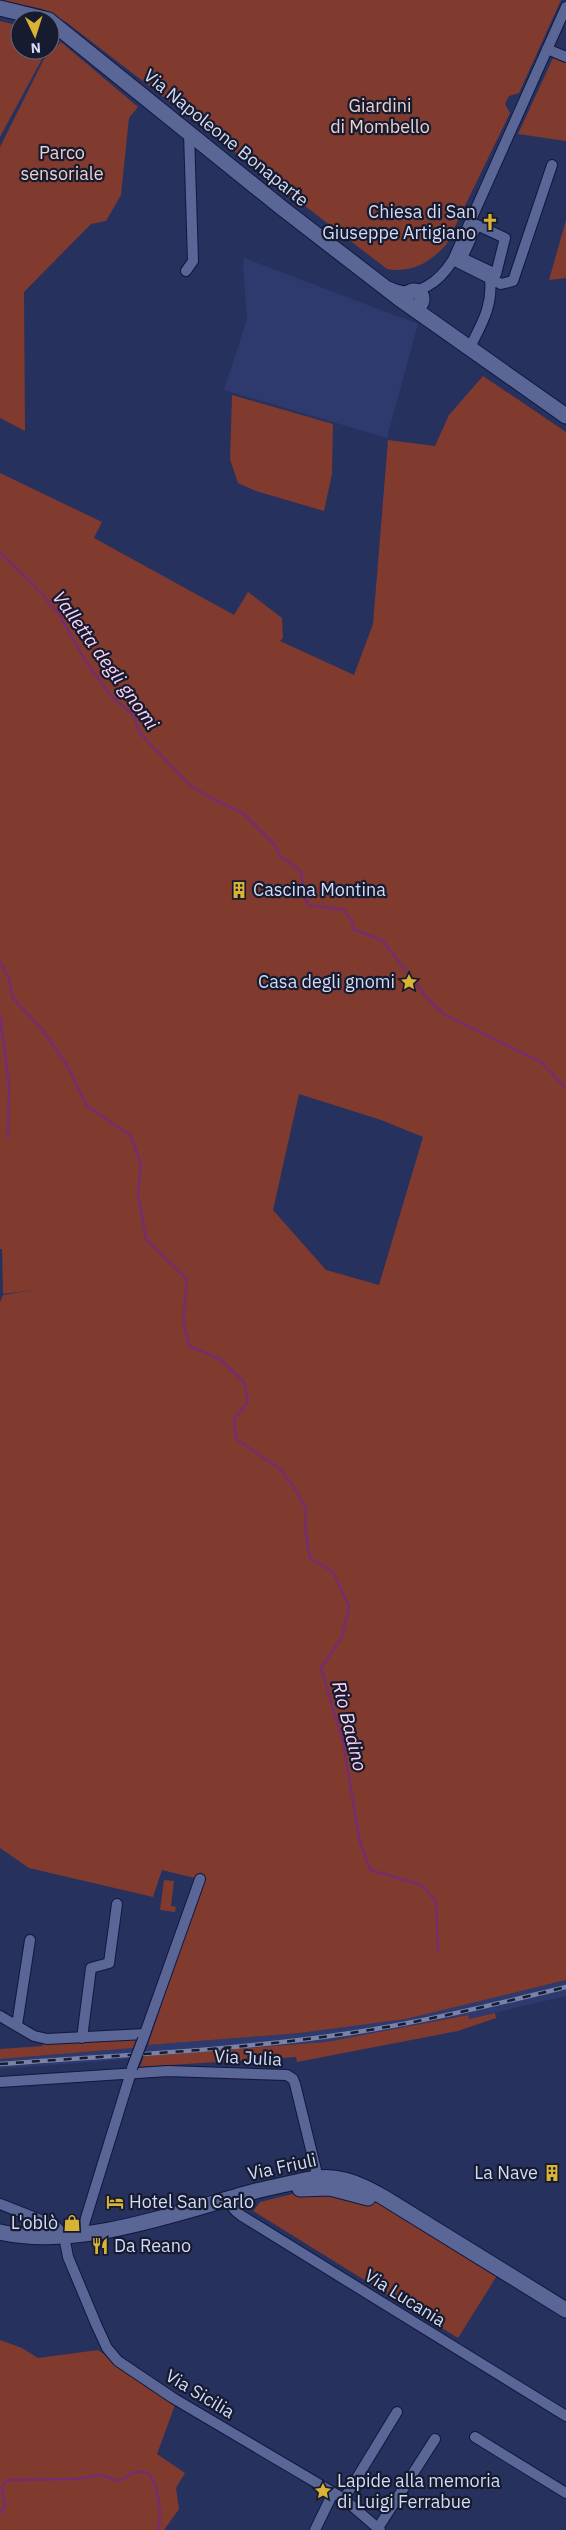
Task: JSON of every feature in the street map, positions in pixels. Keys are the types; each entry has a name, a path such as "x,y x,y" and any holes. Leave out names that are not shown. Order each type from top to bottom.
{"street":[{"path":"411,298 434,282 453,260 566,7"},
{"name":"Via Napoleone Bonaparte","path":"60,28 282,208 381,282 411,298 469,349 566,416"},
{"path":"547,49 566,57"},
{"path":"186,271 193,261 189,133"},
{"path":"469,349 489,306 492,295 493,276 505,238 477,225 462,258 493,276 507,283 513,282 517,275 552,165"},
{"path":"453,260 493,276"},
{"path":"80,2234 86,2223 131,2071 200,1879"},
{"path":"82,2038 91,1968 109,1963 117,1904"},
{"path":"17,2025 30,1940"},
{"path":"0,2016 42,2038 144,2036"},
{"name":"Via Julia","path":"0,2082 131,2071 289,2076 295,2082 326,2181"},
{"path":"326,2181 347,2180 367,2188 566,2310"},
{"name":"Via Friuli","path":"0,2232 28,2236 80,2234 212,2204 326,2181"},
{"name":"Via Friuli","path":"212,2204 232,2203 278,2190"},
{"name":"Via Lucania","path":"232,2203 235,2211 268,2233 566,2416"},
{"path":"0,2204 46,2220 56,2226 64,2236"},
{"name":"Via Sicilia","path":"64,2236 68,2257 93,2318 113,2357 161,2390 344,2500 379,2529"},
{"path":"344,2500 397,2412"},
{"path":"475,2437 566,2493"},
{"path":"379,2529 435,2439"},
{"path":"315,2530 333,2493"}],"shaded area":[{"path":"244,258 418,324 387,438 224,390 247,319"},
{"path":"566,1980 566,1996 468,2019 467,2015 326,2042 144,2056 148,2045 300,2033 406,2019"},
{"path":"133,2048 129,2059 0,2069 0,2059"}],"green space":[{"name":"Giardini di Mombello","path":"0,0 561,0 519,93 509,96 505,104 510,113 446,245 426,262 412,268 396,270 387,269 60,19 60,10 43,9"},
{"path":"0,21 10,24 10,60 41,60 0,137"},
{"name":"Parco sensoriale","path":"60,43 138,107 129,118 121,195 106,221 91,224 24,292 25,431 0,418 0,147 44,60 60,60"},
{"path":"553,58 566,63 566,141 518,134"},
{"path":"566,220 566,278 549,280"},
{"path":"483,376 566,432 566,1980 406,2019 300,2033 148,2045 203,1880 162,1870 153,1897 29,1868 0,1848 0,1302 3,1295 33,1290 3,1294 2,1249 0,1249 0,473 102,522 94,538 234,615 248,592 282,618 283,638 280,641 354,675 373,624 388,440 435,446 449,415","holes":["299,1094 381,1120 423,1137 379,1285 326,1270 273,1210"]},
{"path":"232,395 333,424 332,474 324,511 256,491 238,483 230,459"},
{"path":"164,1880 174,1881 171,1906 176,1907 175,1912 160,1910"},
{"path":"495,2013 496,2018 458,2031 297,2062 296,2057 140,2067 144,2056 326,2042 468,2015 469,2019"},
{"path":"136,2039 133,2048 0,2059 0,2049 43,2046 43,2043"},
{"path":"317,2188 361,2194 393,2209 498,2274 458,2338 253,2211 260,2202"},
{"path":"0,2340 22,2348 38,2358 98,2350 175,2405 157,2454 185,2473 176,2488 179,2509 164,2530 0,2530"}],"waterway":[{"name":"Valletta degli gnomi","path":"0,553 31,582 59,614 83,657 110,695 134,716 139,732 155,749 190,785 213,799 243,813 275,845 280,856 301,871 304,895 308,905 344,910 352,921 353,929 382,940 427,998 445,1015 541,1062 566,1088"},
{"name":"Rio Badino","path":"0,962 8,976 13,998 41,1028 67,1065 87,1106 131,1136 141,1164 138,1195 146,1239 187,1279 183,1320 189,1346 220,1359 244,1382 248,1402 234,1419 236,1439 279,1468 296,1490 306,1509 305,1527 310,1558 333,1572 349,1606 342,1637 321,1668 343,1742 360,1842 370,1870 422,1885 436,1902 438,1951"},
{"path":"0,1015 9,1084 8,1138"},
{"path":"0,2513 5,2504 2,2488 5,2482 10,2480 76,2479 100,2475 119,2481 134,2472 145,2472 153,2481 156,2489 160,2508 158,2530"}],"railway":[{"path":"0,2064 215,2049 301,2040 372,2030 428,2019 566,1987"}],"place":[{"name":"Chiesa di San Giuseppe Artigiano","path":"490,222"},
{"name":"Cascina Montina","path":"239,890"},
{"name":"Casa degli gnomi","path":"409,982"},
{"name":"La Nave","path":"552,2173"},
{"name":"Hotel San Carlo","path":"115,2202"},
{"name":"L'oblò","path":"72,2223"},
{"name":"Da Reano","path":"100,2246"},
{"name":"Lapide alla memoria di Luigi Ferrabue","path":"323,2491"}]}
